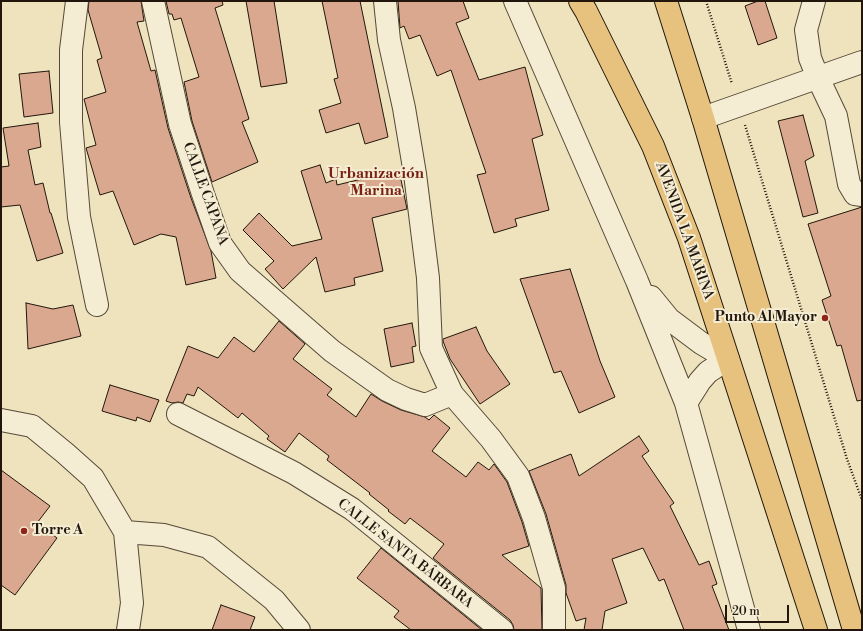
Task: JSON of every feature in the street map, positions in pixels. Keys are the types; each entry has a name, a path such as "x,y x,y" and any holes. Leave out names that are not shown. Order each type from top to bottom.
{"main road":[{"name":"AVENIDA LA MARINA","path":"580,1 654,146 689,238 816,630"},
{"path":"666,1 703,118 854,630"}],"street":[{"path":"77,1 71,50 71,122 79,217 96,305"},
{"name":"CALLE CAPANA","path":"153,1 180,124 220,242 240,271 332,351 387,390 425,405 452,394"},
{"path":"384,1 389,40 404,108 415,174 428,278 431,348 452,394 491,439 518,476 534,518 554,588 554,630"},
{"path":"515,1 637,281 686,403 749,630"},
{"path":"814,1 806,30 810,58 836,116 849,184 855,194 862,195"},
{"path":"703,118 739,104 755,100 862,62"},
{"path":"637,281 669,319 701,343 728,359 708,372 700,381 686,403"},
{"name":"CALLE SANTA BÁRBARA","path":"178,414 294,473 352,509 502,630"},
{"path":"1,420 32,426 93,478 125,532 132,603 128,630"},
{"path":"125,532 164,535 208,547 274,600 299,630"}],"path":[{"path":"706,1 739,104 847,460 862,500"}],"building":[{"path":"89,1 141,1 144,21 137,22 151,71 155,70 168,128 191,198 211,251 216,278 186,285 176,237 161,234 134,245 113,191 100,195 86,148 96,145 84,99 106,92 97,60 102,58 88,10"},
{"path":"166,1 222,1 223,5 215,8 249,119 242,122 258,162 212,182 192,121 184,82 199,77 181,18 174,20 172,14 169,14"},
{"path":"246,1 274,1 287,83 261,87"},
{"path":"322,1 360,1 388,137 365,144 359,123 326,133 319,110 341,103 334,79 338,78"},
{"path":"398,1 463,1 469,18 456,23 479,80 525,67 543,135 532,139 549,210 515,219 517,226 494,233 477,175 486,173 451,70 437,76 420,35 409,39 404,26 400,28"},
{"path":"758,1 765,1 777,38 758,45 745,6"},
{"path":"49,71 53,113 24,117 19,74"},
{"path":"803,115 814,156 805,161 818,213 803,217 778,121"},
{"path":"38,123 41,147 28,150 35,185 43,183 50,213 63,253 37,261 20,205 1,207 1,167 9,166 3,128"},
{"path":"320,165 326,183 336,179 337,185 399,170 407,209 372,218 383,271 354,278 355,285 325,292 316,257 283,289 265,269 274,261 243,230 259,213 292,246 322,239 301,171"},
{"path":"862,207 862,400 857,401 841,345 837,346 822,300 831,296 808,224"},
{"path":"570,269 600,361 615,397 579,413 561,371 554,373 520,279"},
{"path":"26,303 53,309 73,305 81,336 28,349"},
{"path":"279,321 305,344 293,359 332,389 327,395 356,417 371,394 401,410 425,417 429,420 434,415 450,428 432,451 466,477 478,462 489,470 494,464 507,482 529,546 502,555 541,588 542,630 514,630 510,620 433,558 444,544 410,518 405,524 388,511 389,510 369,494 370,493 327,460 329,456 299,433 285,452 267,439 269,436 242,413 238,418 198,387 194,396 187,394 183,403 172,403 166,401 188,346 218,358 234,337 254,352"},
{"path":"412,323 416,346 412,347 414,362 391,367 384,329"},
{"path":"476,327 487,351 510,384 480,404 450,359 443,341 443,339"},
{"path":"110,385 159,400 150,422 137,417 136,421 102,411"},
{"path":"639,436 649,451 642,456 674,503 670,506 699,565 709,561 717,584 712,586 729,630 684,630 664,579 659,581 643,548 612,559 627,603 605,611 602,630 584,630 586,618 576,621 566,593 566,585 546,514 529,471 571,454 579,476"},
{"name":"Torre A","path":"1,470 50,506 37,523 57,538 15,595 1,585"},
{"path":"381,548 482,630 411,630 394,617 399,611 357,578"},
{"path":"221,605 255,617 250,630 212,630"}],"place":[{"name":"Punto Al Mayor","path":"825,318"},
{"name":"Torre A","path":"24,531"}],"district":[{"name":"Urbanización Marina","path":"376,182"}]}
